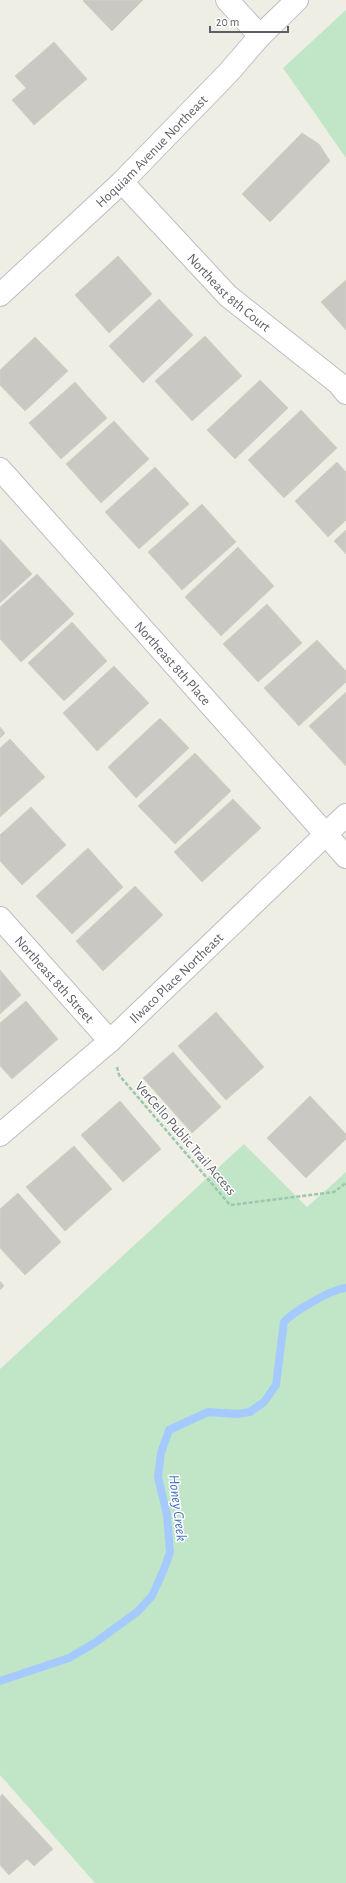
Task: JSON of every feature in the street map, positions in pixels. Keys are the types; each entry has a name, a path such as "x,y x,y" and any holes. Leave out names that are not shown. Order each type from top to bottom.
{"street":[{"path":"228,0 260,36"},
{"name":"Hoquiam Avenue Northeast","path":"0,295 122,182 229,72 260,36 297,0"},
{"name":"Northeast 8th Court","path":"122,182 228,296 338,383 346,393"},
{"name":"Northeast 8th Place","path":"0,469 346,857"},
{"name":"Ilwaco Place Northeast","path":"0,1135 110,1040 346,815"},
{"name":"Northeast 8th Street","path":"0,918 110,1040"}],"path":[{"name":"VerCello Public Trail Access","path":"110,1040 119,1075 230,1205 334,1192 346,1182"}],"green space":[{"path":"346,10 346,158 283,68"},
{"path":"244,1144 307,1207 346,1172 346,1883 95,1883 0,1775 0,1369"}],"building":[{"path":"143,0 112,31 83,1"},
{"path":"54,42 87,79 34,125 12,100 26,88 15,76"},
{"path":"302,133 319,144 330,161 270,222 242,194"},
{"path":"118,256 152,294 109,333 75,295"},
{"path":"346,280 346,330 321,302"},
{"path":"159,299 193,335 143,383 109,346"},
{"path":"205,336 242,376 192,421 155,381"},
{"path":"35,337 68,371 25,411 0,385 0,370"},
{"path":"260,380 288,408 235,459 207,430"},
{"path":"75,382 107,418 61,459 29,423"},
{"path":"301,410 337,448 284,498 248,460"},
{"path":"114,421 149,459 101,503 66,464"},
{"path":"337,462 346,472 346,520 328,537 295,501"},
{"path":"155,467 189,504 139,549 105,512"},
{"path":"202,504 236,542 182,590 148,552"},
{"path":"346,530 346,554 334,541"},
{"path":"0,539 32,574 0,603"},
{"path":"238,547 274,586 221,636 185,597"},
{"path":"37,574 74,614 21,662 0,639 0,607"},
{"path":"267,604 302,643 258,682 223,644"},
{"path":"72,622 107,661 64,701 28,663"},
{"path":"317,640 346,671 346,682 299,726 264,688"},
{"path":"114,666 149,703 97,751 63,713"},
{"path":"346,692 346,766 309,726"},
{"path":"160,718 189,748 136,798 108,767"},
{"path":"0,727 5,733 0,738"},
{"path":"10,739 45,777 0,817 0,748"},
{"path":"195,753 231,791 175,844 138,806"},
{"path":"233,799 261,828 202,882 174,852"},
{"path":"31,807 66,845 22,885 0,861 0,835"},
{"path":"88,848 123,887 72,934 36,896"},
{"path":"135,886 163,915 103,971 76,941"},
{"path":"0,970 21,995 0,1014"},
{"path":"26,1001 58,1039 12,1079 0,1066 0,1023"},
{"path":"216,1012 264,1067 226,1100 178,1046"},
{"path":"173,1052 221,1107 192,1133 143,1078"},
{"path":"310,1096 346,1134 346,1139 306,1178 267,1138"},
{"path":"120,1101 161,1149 123,1182 81,1135"},
{"path":"74,1146 112,1189 65,1231 26,1187"},
{"path":"18,1193 61,1242 25,1275 0,1248 0,1209"},
{"path":"0,1281 4,1286 0,1290"},
{"path":"2,1794 53,1849 34,1866 27,1859 9,1875 0,1865 0,1797"}],"waterway":[{"name":"Honey Creek","path":"0,1681 69,1658 96,1642 137,1612 152,1596 170,1552 167,1515 158,1477 161,1453 169,1430 208,1412 238,1414 250,1412 264,1402 276,1385 284,1322 296,1312 314,1301 332,1292 346,1288"}]}
